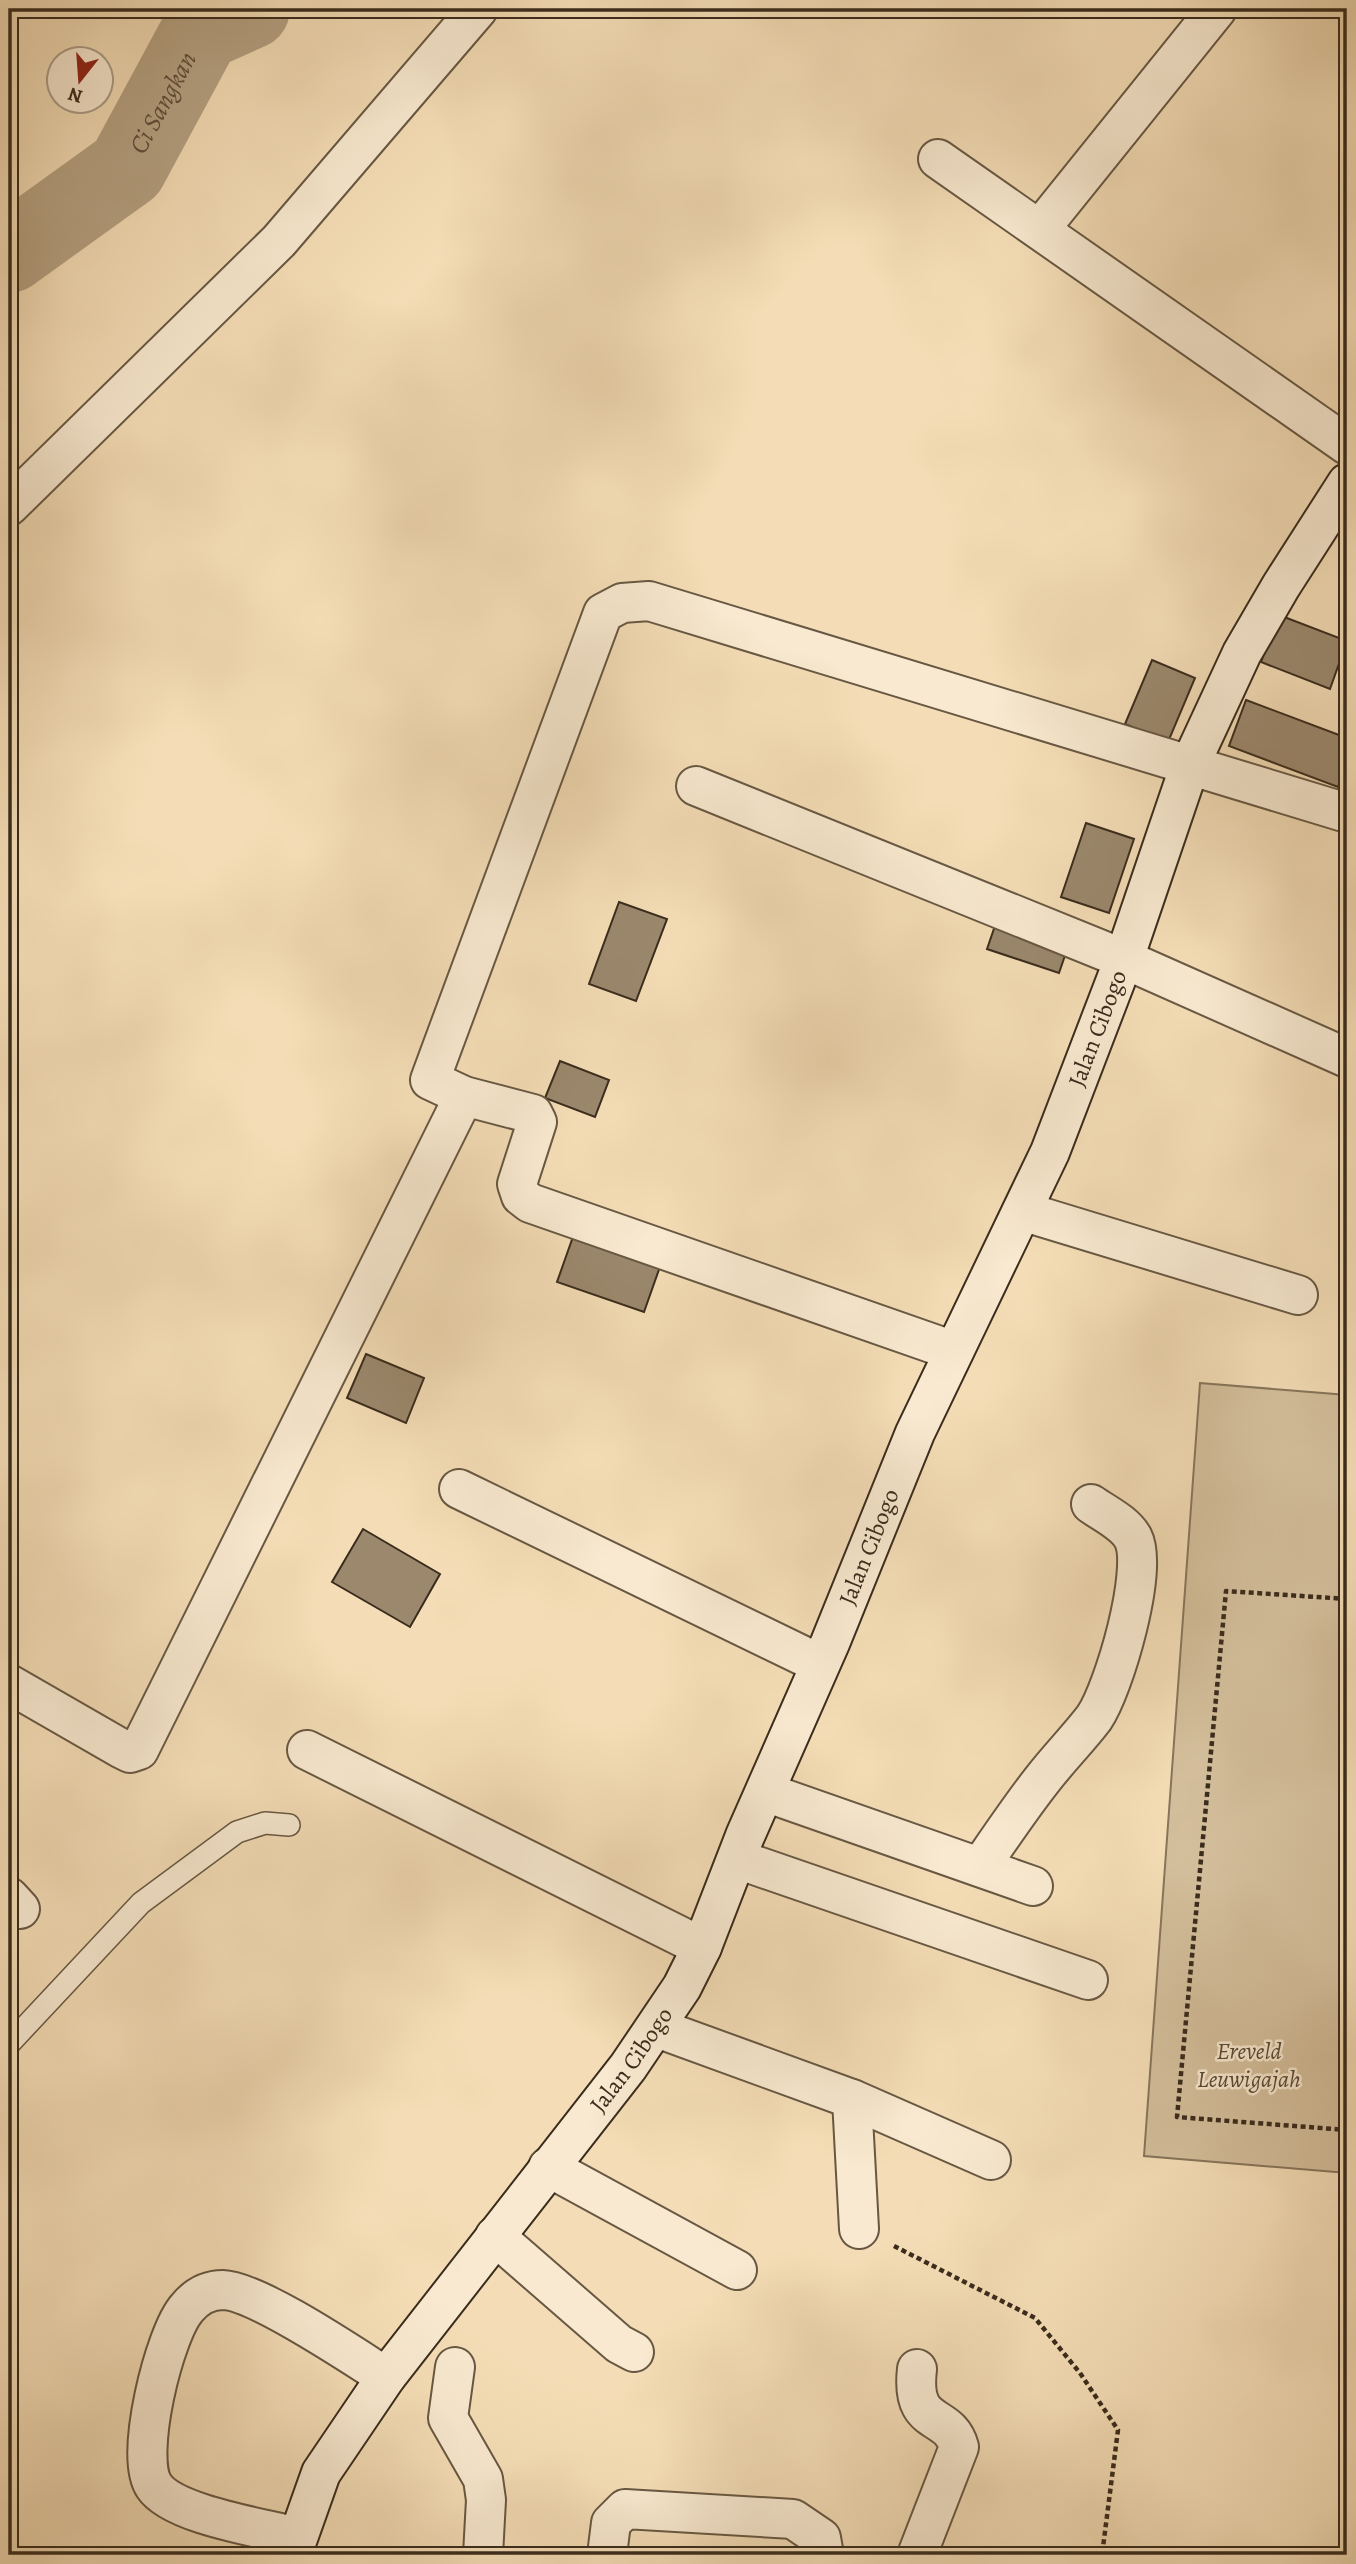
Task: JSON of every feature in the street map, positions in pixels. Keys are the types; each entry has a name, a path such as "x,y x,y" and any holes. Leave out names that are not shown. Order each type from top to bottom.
{"street":[{"path":"9,506 279,241 478,9"},
{"path":"1040,229 1217,9"},
{"path":"938,159 1347,445"},
{"name":"Jalan Cibogo","path":"295,2546 321,2473 387,2377 657,2028 702,1947 915,1433 1075,1092 1124,959 1190,765 1242,653 1347,483"},
{"path":"954,1352 530,1203 521,1196 517,1184 536,1118 434,1084 430,1075 603,613 621,603 649,601 1347,813"},
{"path":"696,786 1124,959 1347,1058"},
{"path":"9,1684 122,1749 130,1753 139,1750 464,1096"},
{"path":"1021,1211 1298,1295"},
{"path":"459,1489 820,1664"},
{"path":"979,1867 1040,1782 1094,1717 1107,1691 1137,1578 1138,1555 1133,1539 1126,1529 1091,1504"},
{"path":"307,1750 702,1947"},
{"path":"765,1792 1033,1886"},
{"path":"737,1859 1088,1980"},
{"path":"657,2028 852,2099 991,2160"},
{"path":"852,2099 859,2229"},
{"path":"548,2167 737,2270"},
{"path":"495,2236 619,2344 634,2352"},
{"path":"295,2546 168,2500 153,2486 147,2465 150,2415 165,2356 185,2310 205,2293 224,2290 253,2297 387,2377"},
{"path":"455,2367 448,2418 483,2479 486,2500 483,2555"},
{"path":"917,2369 914,2393 918,2405 957,2439 959,2447 918,2555"},
{"path":"607,2555 611,2523 625,2509 793,2519 821,2538 824,2555"}],"lane":[{"path":"9,2044 141,1903 237,1832 265,1823 289,1825"}],"path":[{"path":"1347,1599 1226,1591 1177,2117 1347,2130"},
{"path":"859,2229 1035,2318 1080,2373 1118,2430 1102,2555"}],"green space":[{"name":"Ereveld Leuwigajah","path":"1200,1383 1347,1395 1347,2173 1144,2156"}],"building":[{"path":"1279,615 1347,641 1330,689 1261,662"},
{"path":"1152,660 1195,678 1168,742 1125,724"},
{"path":"1246,700 1347,738 1347,761 1338,787 1229,746"},
{"path":"1086,823 1134,839 1109,913 1061,897"},
{"path":"619,902 667,919 636,1001 589,984"},
{"path":"998,917 1070,941 1059,973 987,949"},
{"path":"560,1061 609,1080 595,1117 545,1098"},
{"path":"575,1231 662,1261 644,1312 557,1282"},
{"path":"366,1354 424,1378 406,1423 347,1398"},
{"path":"363,1529 440,1574 410,1627 332,1582"}],"waterway":[{"name":"Ci Sangkan","path":"9,253 127,168 201,31 250,9"}]}
